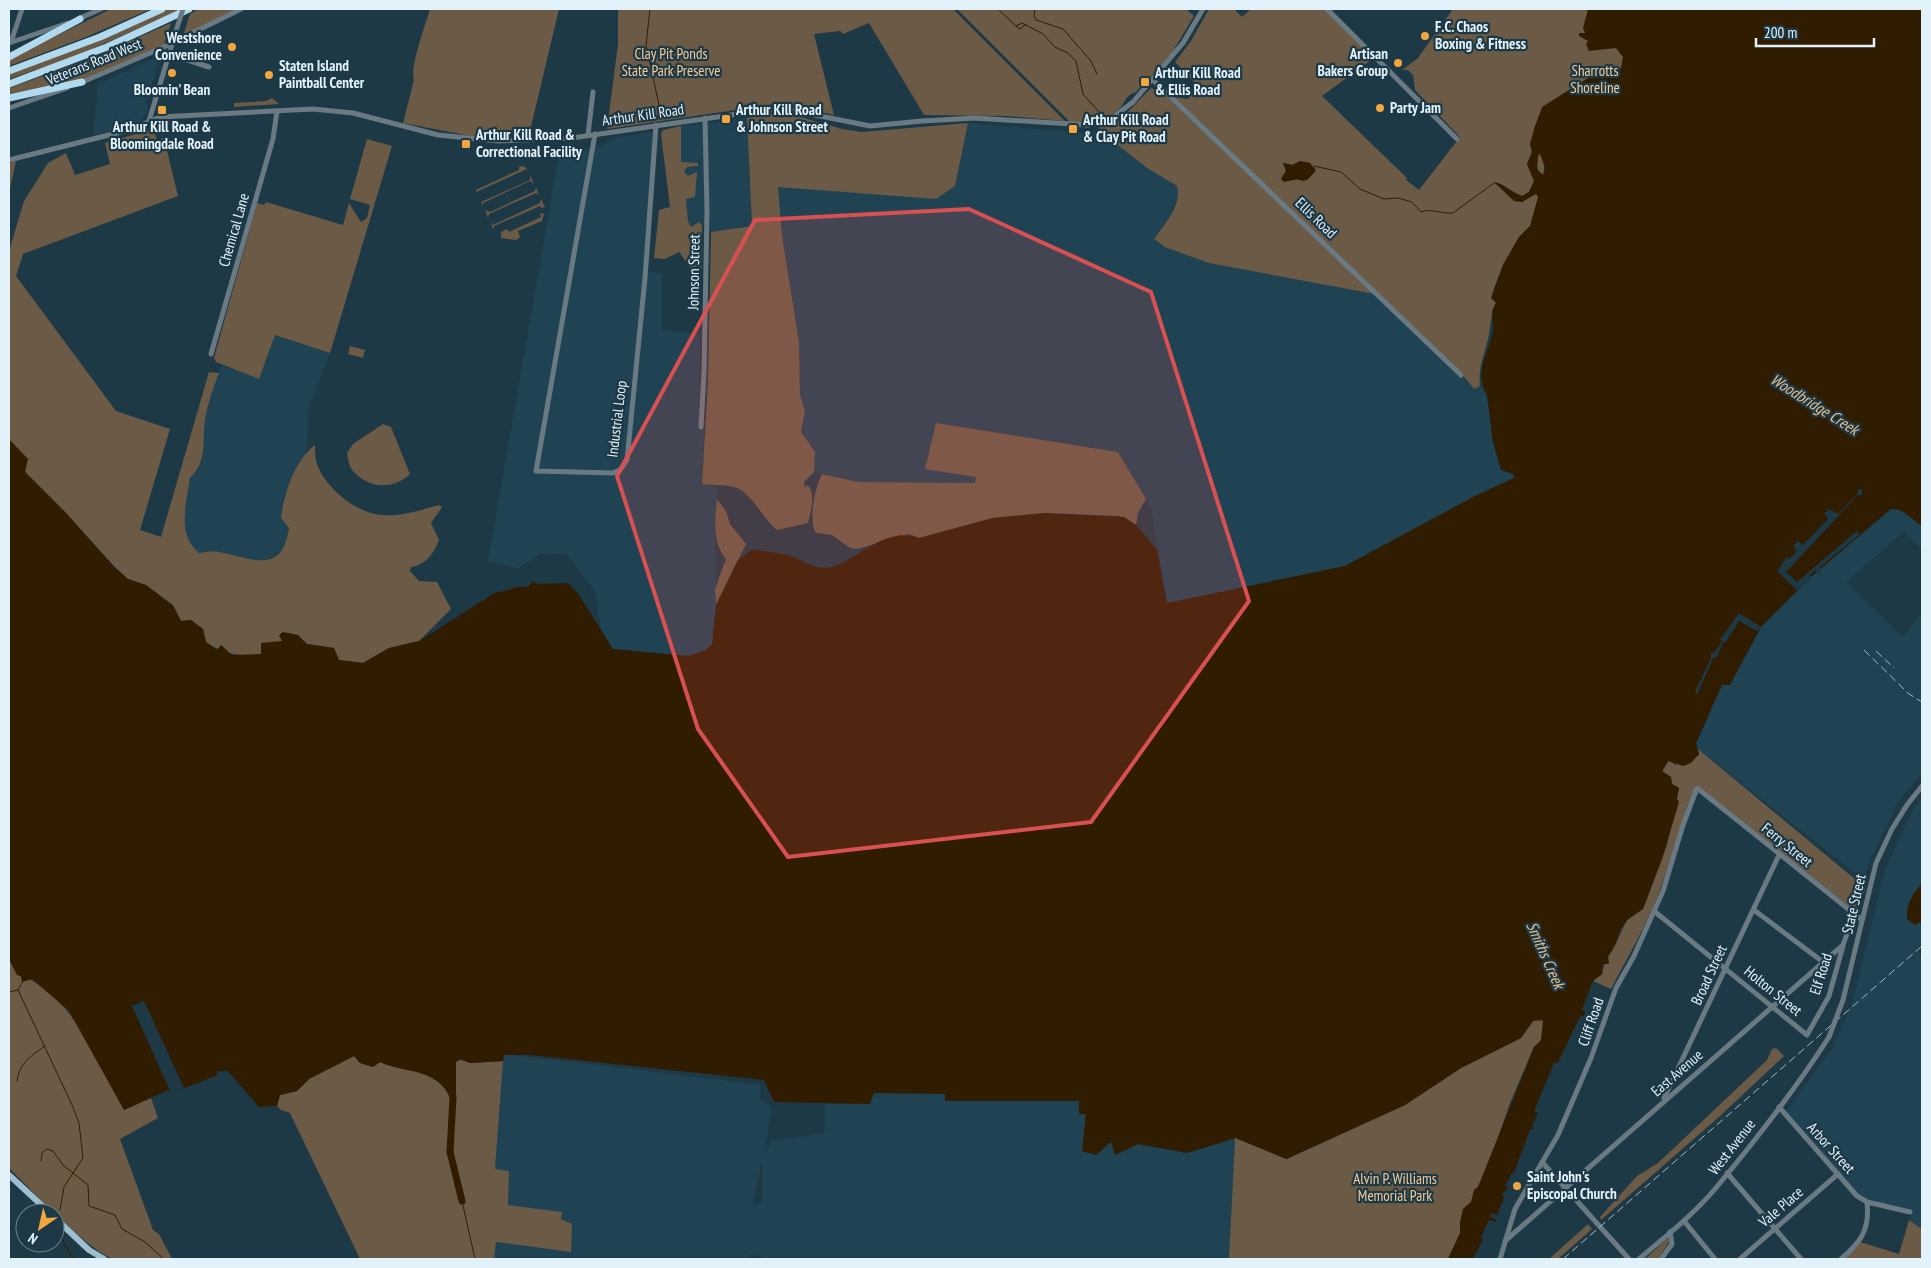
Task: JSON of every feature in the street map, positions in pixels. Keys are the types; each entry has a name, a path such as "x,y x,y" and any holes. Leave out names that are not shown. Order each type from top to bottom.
{"highway":[{"path":"9,71 100,37 162,9"},
{"path":"9,84 108,47 190,9"},
{"path":"9,57 80,18"},
{"path":"9,98 82,82"}],"main road":[{"path":"9,1175 39,1203"},
{"path":"65,1227 90,1250 104,1259"}],"street":[{"path":"10,43 22,9"},
{"path":"10,43 100,9"},
{"path":"149,121 183,9"},
{"name":"Veterans Road West","path":"9,108 82,82 172,43 241,9"},
{"name":"Arthur Kill Road","path":"9,160 129,130 166,116 332,109 418,131 479,140 537,141 780,108 870,126 975,118 1088,125 1108,121 1133,102 1183,43 1203,9"},
{"path":"1327,9 1457,139"},
{"path":"169,54 209,67"},
{"name":"Ellis Road","path":"1153,80 1461,375"},
{"path":"588,135 593,92"},
{"name":"Chemical Lane","path":"211,354 273,139 277,111"},
{"name":"Johnson Street","path":"701,427 707,210 705,118"},
{"name":"Industrial Loop","path":"595,134 536,471 613,473 620,470 627,460 645,278 656,125"},
{"name":"State Street","path":"1829,1037 1843,1000 1876,863 1892,829 1922,786"},
{"name":"Ferry Street","path":"1697,788 1862,920"},
{"name":"Cliff Road","path":"1500,1259 1521,1195 1558,1135 1591,1058 1616,988 1634,956 1663,892 1683,825 1697,788"},
{"name":"Broad Street","path":"1659,1104 1670,1089 1779,855"},
{"path":"1754,910 1823,962"},
{"name":"Holton Street","path":"1654,911 1807,1035"},
{"path":"1843,945 1854,914"},
{"name":"East Avenue","path":"1504,1242 1659,1104 1843,945"},
{"name":"Elf Road","path":"1807,1035 1829,996 1843,945"},
{"name":"West Avenue","path":"1640,1259 1684,1221 1715,1190 1779,1107 1829,1037"},
{"name":"Arbor Street","path":"1779,1107 1857,1196 1867,1202 1910,1212"},
{"path":"1542,1162 1629,1259"},
{"path":"1727,1173 1801,1259"},
{"name":"Vale Place","path":"1740,1259 1838,1174"},
{"path":"1840,1259 1857,1245 1863,1236 1867,1222 1867,1202"},
{"path":"1684,1221 1715,1259"},
{"path":"1661,1259 1672,1244 1670,1232"}],"highlighted area":[{"path":"969,209 1151,292 1249,601 1091,822 788,857 698,729 617,476 755,220"}],"shaded area":[{"path":"158,57 160,58 146,103 149,104 144,118 134,126 93,135 98,84"},
{"path":"747,118 752,226 711,232 699,222 691,228 688,221 686,199 696,173 688,177 684,172 687,167 698,166 698,163 681,162 681,126"},
{"path":"968,123 1084,133 1100,131 1147,168 1177,186 1178,192 1170,217 1154,239 1165,247 1210,263 1375,294 1462,374 1474,389 1480,386 1483,389 1487,395 1493,442 1501,470 1513,474 1514,478 1475,496 1345,566 1167,603 1151,507 1118,452 937,423 925,468 976,477 975,483 858,482 814,472 815,452 801,432 805,411 800,395 799,342 782,236 778,186 889,194 955,186"},
{"path":"659,131 648,271 662,274 662,330 700,334 699,427 704,428 702,483 718,487 715,521 716,605 713,644 706,650 689,656 613,649 601,630 595,591 567,555 541,553 519,568 488,561 559,155 600,147 619,137"},
{"path":"275,335 330,353 309,406 307,451 283,499 289,528 287,540 279,553 261,562 216,552 199,553 193,548 188,538 184,520 190,478 197,472 202,462 205,419 213,387 222,365 259,379"},
{"path":"1891,509 1898,509 1912,516 1917,523 1922,525 1922,550 1904,531 1846,582 1902,637 1922,612 1922,773 1898,801 1868,864 1864,880 1698,749 1696,744 1722,685 1730,685 1757,631 1812,576"},
{"path":"1922,799 1922,943 1916,949 1922,956 1922,1229 1909,1220 1911,1214 1865,1203 1785,1113 1834,1046 1853,1001 1885,870 1913,810"},
{"path":"503,1054 761,1085 760,1098 772,1108 764,1153 772,1141 825,1133 825,1104 870,1104 873,1093 945,1094 946,1101 1079,1101 1086,1114 1082,1150 1111,1142 1116,1155 1138,1144 1187,1153 1235,1138 1229,1259 761,1259 761,1256 748,1255 747,1259 494,1259 496,1242 571,1252 561,1212 508,1205 509,1171 495,1169","holes":["762,1159 762,1202 753,1206"]}],"green space":[{"path":"111,9 151,9 86,37 9,66 9,59"},
{"path":"169,9 182,9 74,57 9,79 9,73 113,34"},
{"path":"199,9 236,9 183,36 190,14"},
{"path":"430,9 559,9 529,135 471,136 403,123 414,80 416,56"},
{"name":"Clay Pit Ponds State Park Preserve","path":"618,9 953,9 1065,121 1006,116 924,115 869,23 843,34 840,31 814,34 834,115 782,103 607,129 618,44"},
{"path":"957,9 1186,9 1194,16 1170,56 1136,92 1128,96 1120,108 1110,116 1090,122 1076,123 1070,122"},
{"name":"Sharrotts Shoreline","path":"1209,9 1234,9 1242,17 1251,9 1325,9 1374,58 1322,96 1407,178 1406,180 1419,190 1460,137 1415,90 1413,75 1408,70 1402,70 1418,58 1453,9 1594,9 1703,55 1530,144 1532,152 1527,164 1534,181 1529,192 1522,196 1494,183 1522,202 1541,178 1537,167 1538,155 1540,154 1543,158 1545,175 1530,226 1519,237 1503,265 1492,294 1496,303 1481,368 1480,386 1474,389 1462,374 1173,97 1188,99 1198,86 1175,62 1191,41","holes":["1283,163 1297,164 1315,172 1307,180 1281,179 1286,171"]},
{"path":"171,23 164,45 79,81 9,94 9,88 87,60"},
{"path":"1151,88 1163,93 1375,294 1209,263 1165,247 1154,239 1175,207 1178,193 1177,186 1147,168 1100,131 1099,127 1121,119"},
{"path":"272,98 279,104 234,107 234,103 266,101"},
{"path":"780,111 842,129 862,132 968,123 955,186 936,199 778,187 782,236 799,342 800,395 805,411 801,432 815,452 814,472 804,482 805,487 808,485 812,493 808,523 777,530 742,491 729,486 702,484 708,381 711,232 752,226 747,118"},
{"path":"681,126 681,162 698,163 698,166 687,167 684,172 688,176 697,172 695,197 686,199 688,221 691,227 699,222 702,225 701,273 693,271 679,252 665,259 654,258 659,210 670,207 661,134 663,130"},
{"path":"153,129 157,140 164,138 178,196 23,254 16,276 116,411 170,429 140,530 161,537 209,372 219,373 205,419 202,458 196,472 190,478 187,497 185,527 187,537 192,545 199,553 219,552 253,560 272,558 280,553 289,528 281,518 291,478 301,460 315,445 316,461 325,480 342,497 361,509 382,515 396,515 439,505 442,507 431,523 439,540 437,545 429,558 421,564 411,567 410,571 419,581 437,582 451,609 419,641 389,648 363,663 339,660 334,648 307,644 298,635 256,655 233,654 218,649 206,642 203,629 191,620 181,621 173,605 146,585 128,579 25,472 9,439 9,251 24,201 48,163 66,153 75,175 110,164 105,143"},
{"path":"367,139 392,146 330,353 275,335 259,379 216,362 214,358 257,203 264,205 266,202 343,225 349,203 361,222 367,218 370,205 350,199"},
{"path":"16,161 9,193 9,163"},
{"path":"523,166 527,169 476,192 476,190 519,170 519,167"},
{"path":"530,175 534,184 530,181 483,203 483,206 481,202 530,180"},
{"path":"536,187 539,195 536,193 489,214 488,218 485,210 490,212 535,191"},
{"path":"541,199 545,207 541,208 540,206 494,226 493,230 491,222 493,225 540,203"},
{"path":"544,213 542,221 518,231 520,237 516,240 501,238 501,232 507,229 509,232 541,217 540,214"},
{"path":"350,346 365,350 363,358 348,354"},
{"path":"936,423 1118,452 1146,499 1138,513 1136,525 1119,516 1045,513 993,518 919,538 909,534 857,549 850,548 832,535 816,533 813,520 813,504 822,474 858,482 975,483 976,477 925,469"},
{"path":"383,424 391,427 410,474 389,485 374,484 359,477 350,465 347,453 353,444"},
{"path":"717,499 726,511 730,524 746,544 716,605 715,589 726,559 718,546 716,538"},
{"path":"1698,749 1862,885 1865,889 1858,909 1851,908 1696,785 1655,903 1611,989 1593,981 1602,974 1627,920 1643,909 1667,845 1679,788 1672,784 1671,777 1662,772 1669,760 1675,765 1699,755"},
{"path":"9,959 17,975 36,983 53,996 68,1012 93,1051 124,1110 151,1098 158,1118 120,1139 153,1230 159,1234 172,1259 128,1261 104,1255 65,1222 65,1203 45,1203 9,1168"},
{"name":"Alvin P. Williams Memorial Park","path":"1538,1019 1545,1022 1541,1041 1534,1047 1510,1103 1491,1158 1471,1202 1463,1209 1460,1233 1448,1259 1229,1259 1235,1138 1287,1159 1405,1105 1461,1068 1521,1038 1533,1021"},
{"path":"1776,1048 1784,1056 1720,1116 1601,1220 1600,1217 1637,1176 1658,1163 1767,1060 1772,1049"},
{"path":"354,1056 360,1063 373,1067 380,1062 424,1074 441,1084 456,1097 456,1062 462,1059 470,1063 503,1061 495,1169 509,1171 508,1205 562,1212 561,1219 572,1224 571,1252 496,1242 494,1259 360,1259 290,1113 281,1110 277,1106 280,1095 297,1091 309,1079"},
{"path":"1909,1220 1922,1229 1922,1259 1844,1259 1857,1241 1899,1254"},
{"path":"1588,1224 1592,1229 1558,1259 1549,1259"},
{"path":"1668,1238 1669,1242 1658,1259 1645,1259"}],"water":[{"path":"1588,9 1922,9 1922,525 1901,511 1891,509 1812,576 1761,627 1730,685 1722,685 1696,743 1699,754 1691,763 1683,766 1668,761 1662,771 1671,777 1672,784 1679,788 1677,799 1679,802 1662,859 1643,909 1627,920 1621,929 1615,946 1608,955 1609,964 1603,964 1602,974 1593,981 1582,1010 1585,1012 1584,1016 1580,1016 1558,1063 1554,1063 1534,1111 1538,1113 1532,1126 1534,1129 1530,1130 1514,1173 1512,1173 1505,1186 1508,1188 1502,1194 1504,1199 1499,1212 1497,1215 1491,1213 1490,1217 1497,1220 1496,1222 1489,1220 1481,1237 1483,1239 1473,1259 1448,1259 1460,1233 1463,1209 1471,1202 1474,1190 1478,1187 1534,1047 1541,1040 1543,1020 1533,1021 1521,1038 1461,1068 1405,1105 1286,1159 1236,1138 1187,1153 1138,1144 1115,1155 1111,1142 1096,1155 1082,1151 1086,1114 1079,1114 1079,1101 945,1101 945,1094 874,1093 870,1104 774,1102 764,1080 529,1055 504,1055 503,1061 470,1063 459,1059 456,1062 456,1097 450,1098 444,1088 429,1076 380,1062 373,1067 360,1063 354,1056 309,1079 297,1091 280,1095 277,1106 259,1107 228,1071 218,1071 216,1076 171,1093 168,1090 124,1110 69,1011 32,979 22,982 21,976 17,975 9,959 9,439 28,459 25,472 66,513 115,568 128,579 146,585 173,606 181,621 191,620 203,629 206,642 217,650 221,645 232,655 261,654 261,643 282,641 279,635 283,632 298,635 307,644 334,648 339,660 363,663 389,648 419,641 496,592 518,587 528,587 533,581 537,584 568,583 579,595 613,649 689,656 706,650 712,644 716,605 738,560 753,549 787,555 823,568 834,566 880,541 892,537 905,535 919,538 993,518 1045,513 1124,517 1136,525 1157,550 1167,603 1345,566 1475,496 1514,478 1513,474 1501,470 1493,442 1487,395 1481,379 1483,363 1493,330 1492,313 1496,303 1491,298 1503,265 1519,237 1530,226 1538,197 1536,194 1522,202 1514,201 1494,182 1522,196 1529,192 1534,181 1527,164 1532,152 1530,144 1542,107 1591,76 1615,73 1621,68 1623,57 1616,48 1589,51 1586,44 1588,41 1579,36 1579,33 1585,33 1583,28","holes":["1540,154 1545,167 1543,175 1537,169 1538,156"]},
{"path":"1300,161 1310,163 1316,170 1307,180 1302,181 1298,179 1284,182 1281,179 1286,171 1283,163 1292,165"},
{"path":"1922,884 1922,921 1915,925 1907,919 1908,909 1915,892"}],"pier":[{"path":"1862,489 1862,495 1858,495 1786,572 1797,582 1853,534 1857,531 1860,534 1820,567 1820,573 1817,575 1815,570 1810,575 1812,579 1797,590 1777,571 1787,557 1789,559 1797,551 1793,546 1798,541 1803,545 1828,519 1824,514 1829,509 1838,514 1857,495 1858,490"},
{"path":"1739,613 1761,627 1757,631 1739,621 1725,643 1723,642 1717,657 1713,658 1697,695 1695,692 1711,658 1711,653 1715,652 1722,641 1720,640"},
{"path":"144,1001 184,1088 171,1093 132,1006"}],"waterway":[{"path":"650,9 646,45 661,114"},
{"path":"998,9 1016,26 1022,23 1043,34 1055,47 1068,53 1076,61 1083,94 1100,113"},
{"path":"1035,9 1034,15 1036,20 1063,29 1091,61 1097,74"},
{"path":"1016,26 1020,29 1025,25"},
{"path":"1314,166 1341,172 1360,189 1384,199 1398,198 1412,202 1421,212 1453,213 1494,183"},
{"path":"23,981 18,990 79,1123 83,1158 64,1187 61,1203"},
{"path":"9,992 18,990"},
{"path":"17,1081 23,1065 45,1046"},
{"path":"451,1088 453,1097 450,1152 462,1201"},
{"path":"41,1161 42,1153 47,1149 53,1151 63,1165 88,1185 89,1206 115,1215 122,1229 145,1242 164,1259"},
{"path":"462,1201 475,1259"},
{"path":"65,1244 73,1259"}],"railway":[{"path":"1864,650 1909,694 1922,702"},
{"path":"1876,651 1894,668"},
{"path":"1563,1259 1922,946"}],"place":[{"name":"F.C. Chaos Boxing & Fitness","path":"1425,36"},
{"name":"Westshore Convenience","path":"232,47"},
{"name":"Artisan Bakers Group","path":"1398,63"},
{"name":"Bloomin' Bean","path":"172,73"},
{"name":"Staten Island Paintball Center","path":"269,75"},
{"name":"Arthur Kill Road & Ellis Road","path":"1145,82"},
{"name":"Party Jam","path":"1380,108"},
{"name":"Arthur Kill Road & Bloomingdale Road","path":"162,110"},
{"name":"Arthur Kill Road & Johnson Street","path":"726,119"},
{"name":"Arthur Kill Road & Clay Pit Road","path":"1073,129"},
{"name":"Arthur Kill Road & Correctional Facility","path":"466,144"},
{"name":"Saint John's Episcopal Church","path":"1517,1186"}],"water label":[{"name":"Woodbridge Creek","path":"1815,404"},
{"name":"Smiths Creek","path":"1546,955"}]}
